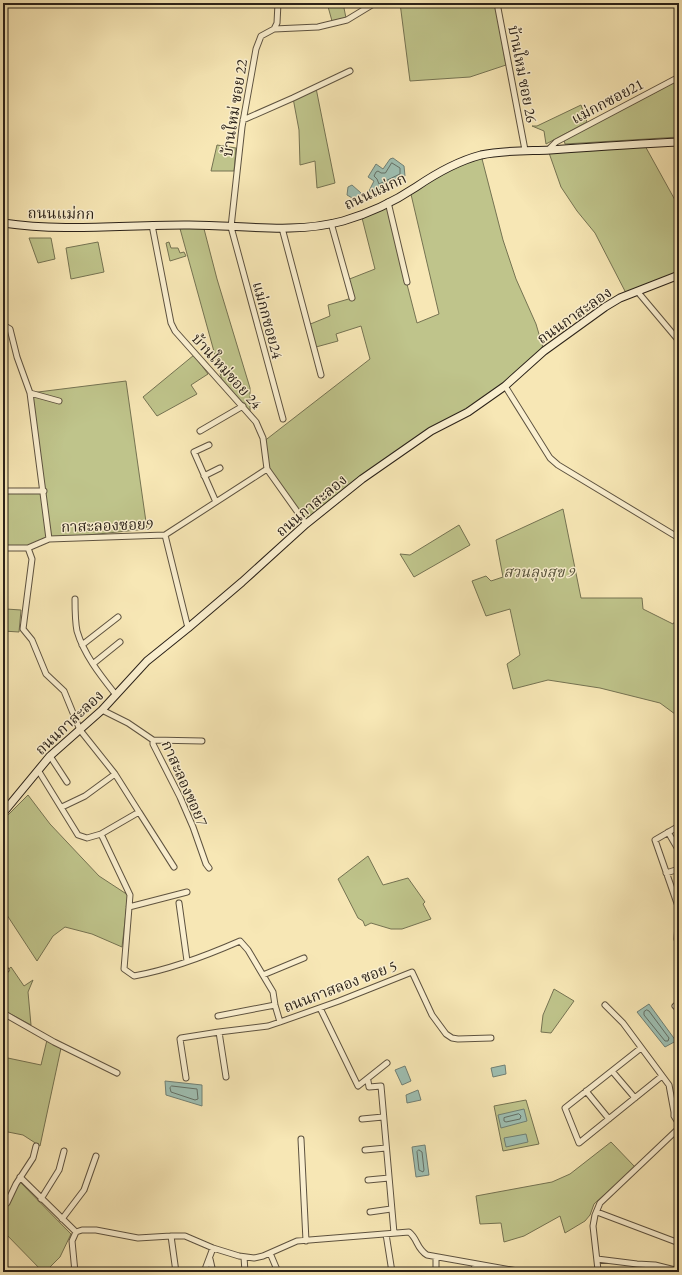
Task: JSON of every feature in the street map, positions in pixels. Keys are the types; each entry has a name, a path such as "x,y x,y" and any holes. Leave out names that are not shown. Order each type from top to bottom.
{"street":[{"path":"278,3 277,23 274,30 316,27 347,20 374,3"},
{"name":"บ้านใหม่ ซอย 26","path":"497,3 524,150"},
{"name":"บ้านใหม่ ซอย 22","path":"231,227 243,120 256,49 261,36 274,30"},
{"path":"243,120 350,71"},
{"name":"แม่กกซอย21","path":"548,150 556,142 679,77"},
{"name":"ถนนแม่กก","path":"3,223 37,228 152,225 282,228 308,227 343,221 373,210 415,188 426,179 481,155 524,150 548,150 679,142"},
{"path":"388,202 407,282"},
{"path":"331,223 352,298"},
{"name":"บ้านใหม่ซอย 24","path":"152,225 171,323 175,331 256,422 263,438 267,469 306,524"},
{"name":"แม่กกซอย24","path":"231,227 283,418"},
{"path":"282,228 321,375"},
{"name":"ถนนกาสะลอง","path":"3,813 17,798 50,756 102,710 147,661 242,582 306,524 362,479 431,431 468,412 505,386 544,351 585,320 620,298 679,275"},
{"path":"637,291 679,341"},
{"path":"3,325 10,329 30,393 50,538 28,548 3,548"},
{"path":"505,386 550,458 558,465 679,538"},
{"path":"30,393 59,401"},
{"path":"200,431 243,406"},
{"path":"209,445 194,452 216,502"},
{"path":"204,476 220,468"},
{"path":"166,536 267,469"},
{"path":"3,491 44,491"},
{"name":"กาสะลองซอย9","path":"50,538 166,536 188,628"},
{"path":"28,548 32,559 23,629 32,640 46,674 64,691 80,730 115,774 174,867"},
{"path":"75,599 77,629 82,645 99,673 116,695"},
{"path":"82,645 118,617"},
{"path":"94,663 120,642"},
{"name":"กาสะลองซอย7","path":"102,710 128,723 153,740 153,744 180,797 193,827 206,864 209,868"},
{"path":"153,740 202,741"},
{"path":"50,756 67,782"},
{"path":"38,770 78,835 87,838 101,834 140,812"},
{"path":"62,807 85,796 115,774"},
{"path":"677,939 679,909 655,840 679,826"},
{"path":"668,832 679,851"},
{"name":"ถนนกาสลอง ซอย 5","path":"101,834 130,895 124,969 134,976 187,962 240,941 248,950 273,992 280,1022 339,1001 412,972 432,1015 446,1034 452,1038 458,1039 491,1038"},
{"path":"666,873 679,869"},
{"path":"129,907 187,892"},
{"path":"179,902 187,962"},
{"path":"263,975 304,958"},
{"path":"218,1016 275,1005"},
{"path":"605,1005 623,1023 669,1085 677,1113 674,1116 679,1124"},
{"path":"320,1008 358,1086 387,1064"},
{"path":"3,1013 54,1042 117,1074"},
{"path":"186,1078 180,1039 219,1032 268,1026 280,1022"},
{"path":"219,1032 226,1077"},
{"path":"641,1048 565,1108 579,1143 662,1076"},
{"path":"612,1070 635,1098"},
{"path":"368,1081 369,1087 380,1086 394,1233"},
{"path":"586,1091 609,1119"},
{"path":"362,1119 383,1117"},
{"path":"598,1270 593,1226 595,1215 600,1203 679,1128"},
{"path":"301,1140 306,1240"},
{"path":"8,1203 20,1177 33,1158 36,1146"},
{"path":"364,1150 386,1148"},
{"path":"41,1199 59,1170 64,1151"},
{"path":"62,1219 84,1190 96,1156"},
{"path":"20,1177 76,1232"},
{"path":"368,1180 389,1178"},
{"path":"370,1212 391,1209"},
{"path":"597,1212 679,1243"},
{"path":"76,1272 72,1241 76,1232 82,1230 96,1230 138,1238 185,1236 213,1248 244,1257 254,1258 263,1256 297,1241 408,1232 414,1236 420,1250 427,1255 523,1272"},
{"path":"386,1234 392,1272"},
{"path":"171,1236 176,1272"},
{"path":"204,1272 213,1248"},
{"path":"270,1253 278,1272"},
{"path":"244,1257 245,1272"},
{"path":"436,1257 436,1272"},
{"path":"209,1258 213,1272"},
{"path":"597,1259 655,1265 679,1272"},
{"path":"474,1272 475,1264"},
{"path":"586,1272 598,1270 605,1272"}],"green space":[{"path":"327,3 343,3 346,18 332,21"},
{"path":"400,3 495,3 506,65 470,77 410,81"},
{"path":"679,80 679,137 565,144 564,140"},
{"path":"316,88 335,183 317,188 315,161 300,165 299,130 293,98"},
{"path":"581,105 587,122 546,144 544,131 532,126 537,126"},
{"path":"644,144 675,200 679,199 679,275 627,295 595,233 577,211 561,187 548,150"},
{"path":"217,145 236,148 234,171 211,171"},
{"path":"481,155 503,240 516,279 536,324 544,351 505,386 436,429 306,524 267,469 263,442 370,359 361,326 336,334 338,341 316,347 308,325 330,316 328,305 352,298 347,280 375,269 361,214 386,203 417,323 439,314 410,190"},
{"path":"179,225 203,225 217,279 250,388 250,414 223,384"},
{"path":"29,238 51,238 55,259 38,263"},
{"path":"98,242 104,272 71,279 66,248"},
{"path":"169,242 171,248 178,248 180,253 184,252 186,256 170,261 166,243"},
{"path":"194,355 208,374 191,385 197,394 157,416 143,397"},
{"path":"126,381 147,529 49,539 28,548 3,548 3,491 43,491 30,393"},
{"path":"563,509 581,598 642,598 643,609 673,624 679,615 679,717 660,703 600,688 548,680 513,689 507,664 520,655 510,609 486,616 472,581 486,576 491,581 503,577 496,540"},
{"name":"สวนลุงสุข 9","path":"459,525 470,545 414,577 400,554 410,555"},
{"path":"3,603 5,603 6,609 21,610 19,632 3,631"},
{"path":"28,795 50,824 99,876 128,895 122,947 92,934 65,927 53,936 37,961 3,909 3,820"},
{"path":"368,856 383,885 408,878 425,902 423,904 431,919 402,929 391,929 371,923 365,926 363,921 358,918 338,879"},
{"path":"11,967 24,986 33,980 28,992 31,1025 3,1010 3,974"},
{"path":"554,989 574,1001 551,1033 541,1032 543,1015"},
{"path":"47,1040 61,1048 40,1146 23,1135 3,1131 3,1057 41,1065"},
{"path":"526,1100 539,1144 503,1151 494,1106"},
{"path":"611,1142 635,1167 594,1204 590,1215 585,1221 565,1233 560,1216 524,1236 504,1242 501,1223 480,1224 476,1196 552,1182 570,1174"},
{"path":"20,1182 71,1234 60,1257 45,1272 43,1272 3,1231 3,1212"}],"water":[{"path":"393,158 404,166 405,176 373,193 369,191 374,181 368,177 376,164 383,169 390,159"},
{"path":"352,185 361,193 358,198 354,199 347,195 348,187"},
{"path":"649,1004 676,1041 665,1047 637,1012"},
{"path":"505,1065 506,1074 493,1077 491,1068"},
{"path":"405,1066 411,1081 402,1085 395,1070"},
{"path":"165,1081 202,1085 202,1106 166,1095"},
{"path":"418,1090 421,1100 407,1103 406,1095"},
{"path":"524,1109 527,1121 501,1128 498,1115"},
{"path":"526,1134 528,1142 506,1147 504,1138"},
{"path":"425,1145 429,1175 416,1177 412,1147"}]}
